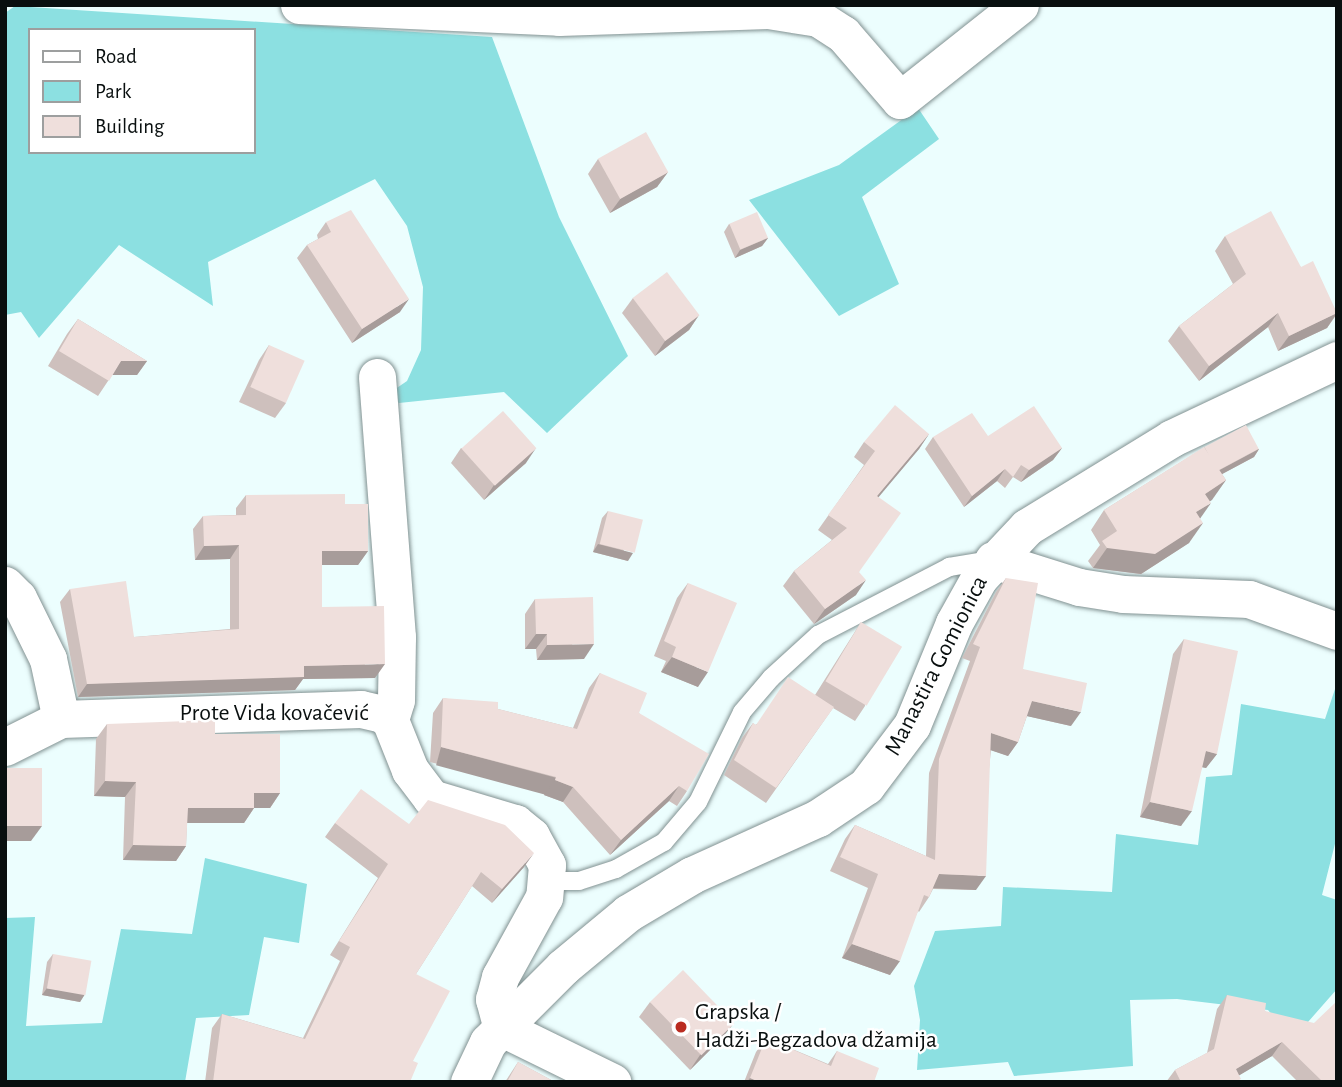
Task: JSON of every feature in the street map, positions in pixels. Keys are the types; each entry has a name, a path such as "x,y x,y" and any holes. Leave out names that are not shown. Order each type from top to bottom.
{"street":[{"path":"299,5 559,16 715,7 768,10 818,18 843,34 900,100 1020,5"},
{"name":"Manastira Gomionica","path":"469,1082 479,1056 502,1028 563,967 628,913 692,875 818,818 866,786 912,725 954,623 993,560 1027,527 1172,438 1337,360"},
{"path":"377,377 397,637 396,700 390,720"},
{"path":"993,560 1079,587 1123,594 1249,599 1337,631"},
{"path":"5,586 18,598 48,659 61,719"},
{"name":"Prote Vida kovačević","path":"5,747 61,719 361,709 390,720 421,789 431,798 515,823 537,845 547,865 547,881"},
{"path":"547,881 544,897 500,976 494,1007 502,1028 612,1082"}],"lane":[{"path":"547,881 579,881 616,869 664,842 698,802 742,712 818,635 948,568 993,560"}],"green space":[{"path":"15,6 492,37 559,217 628,356 547,433 504,392 399,403 388,394 407,381 421,350 423,287 407,226 375,179 208,262 213,306 119,245 39,338 21,312 5,315 5,13"},
{"path":"918,108 939,139 862,197 899,284 839,316 749,200 839,165"},
{"path":"1337,683 1337,836 1322,895 1337,900 1337,989 1308,1022 1274,1017 1268,1010 1177,999 1130,1000 1133,1066 1014,1076 1008,1062 917,1070 920,1020 914,986 935,931 1001,926 1003,887 1112,892 1116,834 1198,845 1206,777 1232,775 1241,704 1325,719"},
{"path":"205,858 307,884 299,943 264,937 249,1015 196,1018 185,1082 5,1082 5,918 35,917 26,1026 102,1023 121,929 192,934"}],"building":[{"path":"646,132 668,172 620,199 598,159"},
{"path":"351,210 409,299 362,329 307,245 331,232 326,222"},
{"path":"1271,211 1301,267 1313,261 1337,313 1289,336 1278,313 1209,366 1179,326 1246,274 1225,236"},
{"path":"757,212 768,238 740,249 729,224"},
{"path":"667,272 699,315 665,341 633,298"},
{"path":"78,319 147,361 121,361 109,381 59,351"},
{"path":"269,345 305,361 286,403 250,387"},
{"path":"895,405 929,434 877,496 901,513 859,572 866,580 825,609 794,571 847,528 828,515 875,451 864,442"},
{"path":"1034,406 1062,448 1029,470 1021,465 1013,477 1005,469 972,496 933,437 972,413 988,436"},
{"path":"503,411 536,448 495,486 461,448"},
{"path":"1246,425 1259,449 1217,471 1205,447"},
{"path":"1204,447 1226,480 1205,494 1211,503 1196,512 1203,523 1155,554 1107,548 1102,541 1117,531 1104,510"},
{"path":"345,494 345,504 368,504 368,551 322,551 322,607 384,606 385,664 304,666 304,677 87,684 70,589 126,581 134,637 239,629 239,545 204,546 203,516 246,515 246,495"},
{"path":"608,511 643,520 635,553 600,544"},
{"path":"1006,578 1038,583 1023,669 1087,683 1081,712 1032,701 1018,742 991,733 986,876 939,874 929,897 924,895 900,961 852,944 878,874 840,857 855,825 935,860 939,759 980,647 973,644"},
{"path":"688,583 737,603 708,672 672,657 676,647 664,641"},
{"path":"593,597 594,644 547,645 547,634 536,634 535,599"},
{"path":"861,622 902,647 867,706 825,681"},
{"path":"1184,639 1238,651 1217,754 1206,751 1192,811 1150,802"},
{"path":"600,673 647,693 639,713 709,754 687,791 679,786 621,840 573,787 555,780 556,777 441,747 443,698 498,702 498,709 577,729"},
{"path":"788,677 834,707 776,788 734,760 753,723 756,725"},
{"path":"215,720 215,734 280,734 280,793 254,793 254,808 188,808 186,846 133,845 136,782 105,781 107,724"},
{"path":"5,768 42,768 42,826 5,826"},
{"path":"361,789 409,824 428,800 505,825 534,853 502,889 481,872 416,974 450,991 413,1061 418,1063 410,1082 213,1082 222,1014 305,1039 350,947 339,941 388,864 335,823"},
{"path":"53,954 91,961 85,995 47,988"},
{"path":"683,970 734,1023 701,1055 650,1002"},
{"path":"1227,995 1266,1003 1265,1011 1314,1023 1337,1001 1337,1082 1323,1082 1282,1042 1236,1069 1241,1079 1235,1082 1181,1082 1175,1070 1214,1049"},
{"path":"766,1038 831,1066 837,1051 879,1068 874,1082 759,1082 750,1078"},
{"path":"518,1062 555,1082 507,1082"}],"place":[{"name":"Grapska / Hadži-Begzadova džamija","path":"681,1027"}]}
